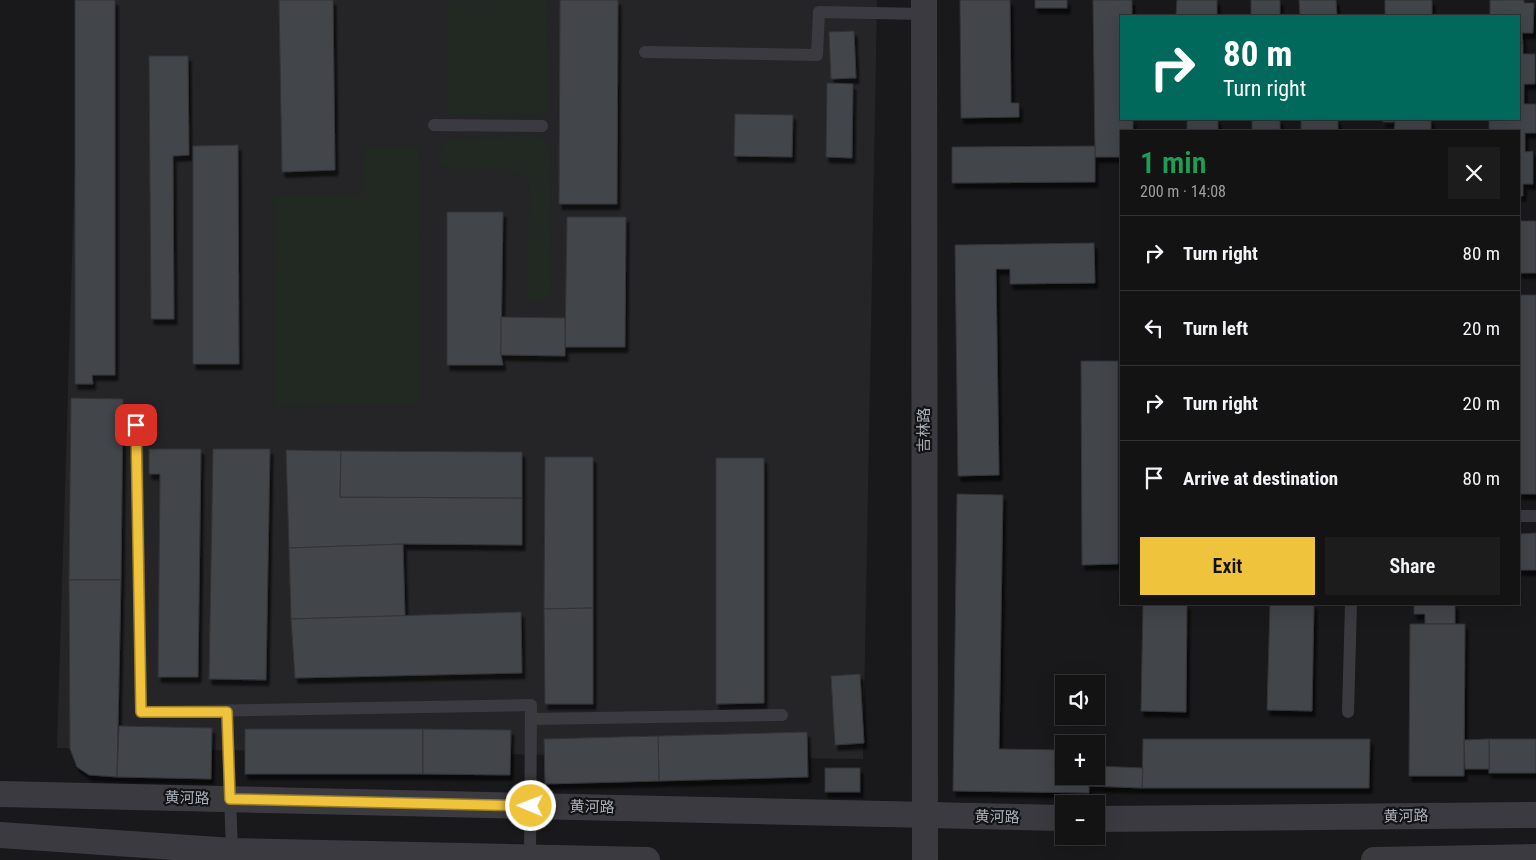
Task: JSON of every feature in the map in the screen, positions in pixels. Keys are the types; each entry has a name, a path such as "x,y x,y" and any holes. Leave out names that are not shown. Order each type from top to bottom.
{"street":[{"name":"吉林路","path":"924,7 925,860"},
{"name":"黄河路","path":"0,794 1055,818"},
{"name":"黄河路","path":"1105,819 1536,815"},
{"path":"0,835 232,851 394,857 530,857 647,860"},
{"path":"1374,860 1536,857"}],"lane":[{"path":"645,52 818,55 818,12 924,7"},
{"path":"434,125 542,126"},
{"path":"136,425 141,712 227,712 531,705 530,857"},
{"path":"1520,516 1536,516"},
{"path":"1348,712 1351,605"},
{"path":"227,712 232,851"},
{"path":"532,719 782,715"}],"shaded area":[{"path":"80,0 877,0 863,759 57,748"},
{"path":"546,0 548,113 448,115 447,1"},
{"path":"542,136 550,149 551,298 526,300 530,183 518,174 506,169 495,167 450,168 439,163 440,150 449,139"},
{"path":"419,147 420,404 275,405 274,195 362,195 363,148"}],"building":[{"path":"75,0 115,0 115,375 92,375 93,384 75,384"},
{"path":"279,0 333,0 335,170 282,172"},
{"path":"560,0 618,0 617,204 559,204"},
{"path":"960,0 1010,0 1011,103 1019,103 1019,117 961,118"},
{"path":"1035,0 1067,0 1067,8 1035,8"},
{"path":"1093,0 1132,0 1132,15 1120,15 1120,120 1133,120 1133,130 1120,130 1120,157 1095,157"},
{"path":"1177,0 1217,0 1217,15 1176,15"},
{"path":"1251,0 1280,0 1280,15 1251,15"},
{"path":"1299,0 1336,0 1337,15 1300,15"},
{"path":"1385,0 1432,0 1432,15 1385,15"},
{"path":"1490,0 1524,0 1524,3 1534,3 1533,33 1522,33 1523,43 1520,43 1520,15 1490,15"},
{"path":"854,31 856,78 831,79 829,32"},
{"path":"1520,43 1523,43 1523,54 1535,54 1535,84 1524,84 1524,104 1536,104 1536,133 1525,133 1525,152 1533,151 1533,184 1523,184 1523,196 1520,196 1520,130 1489,130 1489,120 1520,120"},
{"path":"149,56 188,56 189,155 173,156 174,319 151,319"},
{"path":"827,83 853,84 852,158 826,157"},
{"path":"735,114 793,115 792,157 734,156"},
{"path":"1187,120 1218,120 1218,130 1187,130"},
{"path":"1252,120 1280,120 1280,130 1252,130"},
{"path":"1301,120 1338,120 1338,130 1301,130"},
{"path":"1383,120 1431,120 1431,130 1394,130 1395,122 1383,122"},
{"path":"238,145 239,364 193,364 193,146"},
{"path":"1095,146 1095,182 952,183 952,147"},
{"path":"447,212 503,212 501,355 503,365 447,365"},
{"path":"567,217 626,217 625,347 565,347"},
{"path":"1520,221 1536,221 1536,273 1520,273"},
{"path":"1094,243 1095,283 1010,284 1010,269 996,269 999,475 958,476 955,245"},
{"path":"1520,295 1536,295 1536,494 1520,494"},
{"path":"501,317 565,318 565,356 501,355"},
{"path":"1081,361 1118,361 1118,564 1082,565"},
{"path":"71,398 123,399 121,580 69,580"},
{"path":"149,449 201,449 198,677 158,677 160,474 149,474"},
{"path":"213,449 270,449 266,680 209,679"},
{"path":"286,450 341,451 340,497 522,498 522,545 403,544 289,548"},
{"path":"341,451 522,452 522,498 340,497"},
{"path":"545,457 593,457 593,608 544,609"},
{"path":"716,458 764,458 764,703 716,704"},
{"path":"957,494 1003,495 999,749 1055,750 1055,785 1089,785 1089,793 953,791"},
{"path":"1536,533 1536,570 1520,570 1520,534"},
{"path":"403,544 405,616 291,619 289,548"},
{"path":"69,580 121,580 117,777 89,775 77,767 70,749"},
{"path":"1143,605 1187,605 1186,712 1141,711"},
{"path":"1270,605 1314,605 1312,711 1267,710"},
{"path":"1414,605 1455,605 1455,624 1425,624 1425,614 1414,614"},
{"path":"593,608 593,704 545,704 544,609"},
{"path":"521,612 522,673 295,678 291,619"},
{"path":"1410,624 1465,624 1464,776 1409,776"},
{"path":"860,674 864,743 835,745 831,676"},
{"path":"119,726 212,728 211,779 117,777"},
{"path":"245,729 423,729 423,774 245,774"},
{"path":"423,729 511,730 510,775 423,774"},
{"path":"807,732 808,777 659,781 658,736"},
{"path":"658,736 659,781 545,784 544,739"},
{"path":"1143,739 1370,739 1369,788 1142,788"},
{"path":"1489,739 1536,739 1536,773 1489,773"},
{"path":"1489,739 1489,769 1465,769 1464,740"},
{"path":"1105,766 1143,768 1142,788 1088,786 1105,785"},
{"path":"825,768 860,768 860,792 825,792"}],"route":[{"path":"136,425 141,712 227,712 230,799 531,806"}]}
